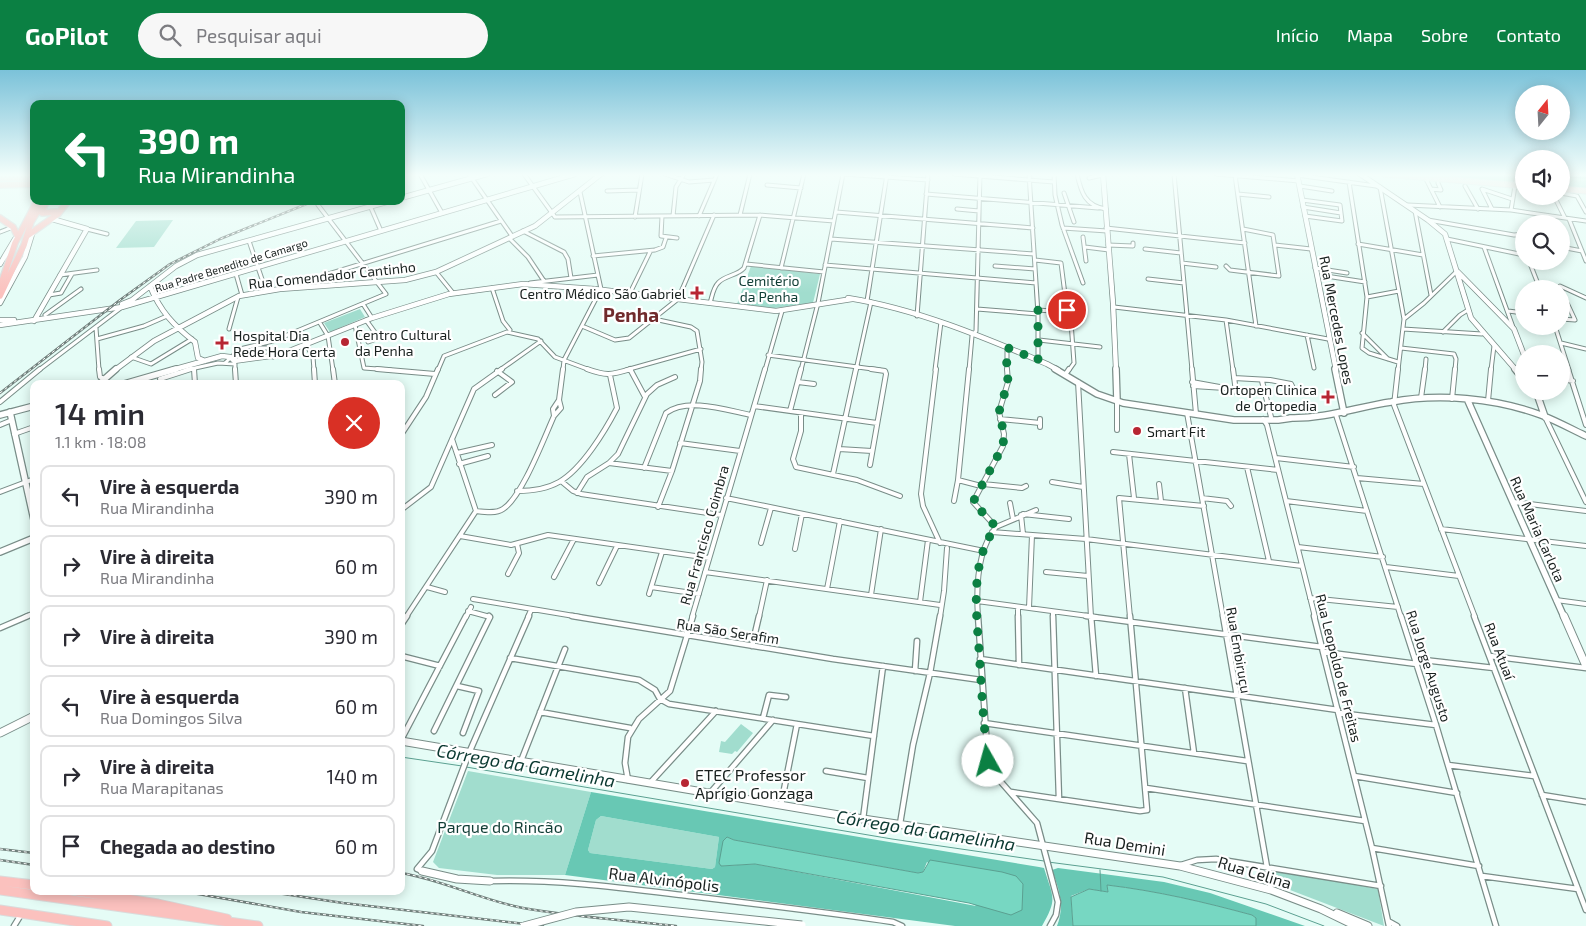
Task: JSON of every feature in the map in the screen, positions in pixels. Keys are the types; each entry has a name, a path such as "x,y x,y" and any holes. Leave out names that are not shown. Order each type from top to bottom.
{"highway":[{"path":"0,287 16,237 29,214"},
{"path":"0,296 25,243 35,214"},
{"path":"52,219 55,214"},
{"path":"26,236 58,214"},
{"path":"0,218 13,227 16,237"},
{"path":"25,243 27,244 26,252"},
{"path":"0,881 30,885"},
{"path":"0,890 30,894"},
{"path":"36,895 258,926"},
{"path":"102,895 158,904 244,924"},
{"path":"0,910 107,926"}],"main road":[{"path":"0,325 35,319 46,315 120,304 136,297 187,260 346,214"},
{"name":"Rua Padre Benedito de Camargo","path":"35,319 122,307 439,214"},
{"name":"Rua Comendador Cantinho","path":"104,380 131,357 176,328 240,296 266,290 300,286 413,280 436,272 524,231 552,214"},
{"path":"1106,214 1114,306 1117,401"},
{"path":"1419,214 1441,230 1448,239 1457,271 1461,278 1514,329 1520,345"},
{"name":"Rua Mercedes Lopes","path":"1305,216 1344,413"},
{"path":"35,319 87,229 52,219"},
{"path":"0,303 26,252 33,231"},
{"path":"0,264 16,237"},
{"path":"1461,278 1470,318 1515,370"},
{"path":"138,380 222,356 235,361 273,357 366,320 453,293 523,284 601,289 782,311 824,302 852,299 869,301 941,322 974,334 1038,360 1097,394 1117,401 1138,406 1234,420 1336,414 1394,401 1421,398 1452,399 1518,408 1545,417 1586,436"},
{"path":"150,286 155,298 167,316 176,328 192,339 196,344 198,358 205,361"},
{"path":"1463,292 1478,293"},
{"path":"136,297 145,296 147,298 144,301"},
{"path":"0,320 35,319"},
{"path":"1538,400 1545,417"},
{"name":"Rua Maria Carlota","path":"1468,401 1586,667"},
{"path":"0,415 30,407"},
{"path":"10,412 10,422 30,501"},
{"path":"1263,419 1271,417 1292,418"},
{"path":"0,552 30,540"},
{"path":"0,732 30,718"},
{"name":"Rua Demini","path":"405,741 468,756 521,762 863,819 1180,866"},
{"name":"Rua Celina","path":"1180,866 1271,890 1321,909 1356,926"},
{"name":"Rua Alvinópolis","path":"422,871 456,880 490,881"},
{"path":"524,926 564,914 604,907 629,907 805,926"},
{"name":"Rua Celina","path":"1321,909 1368,926"}],"street":[{"path":"236,380 235,361 238,350 273,341 386,294 324,214"},
{"path":"373,214 381,230"},
{"path":"496,214 510,237 528,257 544,281"},
{"path":"552,214 558,217 760,215 834,221"},
{"path":"554,416 553,408 559,400 564,360 601,289 584,214"},
{"path":"781,268 795,214"},
{"path":"790,411 818,303 836,214"},
{"path":"857,214 1033,228"},
{"path":"917,316 925,214"},
{"path":"954,501 974,334 976,331 979,214"},
{"path":"1032,214 1038,312 1038,360"},
{"path":"1059,214 1072,256 1080,270 1083,283"},
{"path":"1071,214 1074,222"},
{"path":"1178,214 1196,414"},
{"path":"1241,214 1256,326"},
{"path":"1305,216 1341,222 1342,214"},
{"path":"1354,214 1367,297 1361,343 1365,350 1398,362"},
{"path":"1384,214 1404,320 1394,401"},
{"path":"1415,214 1431,296"},
{"path":"710,303 718,283 742,271 746,264 760,215"},
{"path":"662,216 660,235 666,238 677,238"},
{"path":"582,326 608,338 621,340 629,338 678,299 714,216"},
{"path":"833,474 846,419 869,301 880,216"},
{"path":"1586,221 1570,219 1586,261"},
{"path":"1428,220 1515,235"},
{"path":"300,286 363,264 501,221"},
{"path":"0,232 13,227"},
{"path":"1063,228 1180,236 1245,243"},
{"path":"87,229 106,234"},
{"path":"1226,266 1230,270 1279,276 1272,234 1243,230"},
{"path":"524,231 564,252 568,259 572,278"},
{"path":"1083,237 1086,261"},
{"path":"593,256 620,252 650,252 663,247 666,238"},
{"path":"831,238 1034,254"},
{"path":"1448,239 1515,254"},
{"path":"249,241 266,290"},
{"path":"1085,247 1133,246 1133,243"},
{"path":"1358,244 1422,255"},
{"path":"1275,246 1311,249"},
{"path":"1484,247 1514,329"},
{"path":"1570,248 1583,250"},
{"path":"1145,249 1181,253"},
{"path":"630,293 650,252"},
{"path":"977,309 1065,312 1067,310 1061,263 1035,260"},
{"path":"1182,263 1216,267"},
{"path":"746,264 824,272"},
{"path":"825,265 1036,283"},
{"path":"995,266 1035,269"},
{"path":"1314,268 1347,273"},
{"path":"60,275 97,270"},
{"path":"1404,320 1457,271"},
{"path":"436,272 453,293"},
{"path":"48,295 61,293 72,274"},
{"path":"229,329 240,296 236,274"},
{"path":"523,284 598,275"},
{"path":"1326,276 1365,282"},
{"path":"1449,278 1461,278"},
{"path":"1148,279 1184,283"},
{"path":"492,288 503,321 512,331"},
{"path":"46,315 81,289"},
{"path":"1367,297 1398,291"},
{"path":"1570,292 1586,298"},
{"path":"363,304 372,318"},
{"path":"1114,306 1226,320 1328,339"},
{"path":"0,402 45,365 122,307"},
{"path":"1570,309 1575,320 1570,320"},
{"path":"1443,332 1468,310"},
{"path":"1508,310 1515,311"},
{"name":"Rua Francisco Coimbra","path":"630,728 670,690 782,311"},
{"path":"97,339 144,326 167,316"},
{"path":"654,319 695,329 699,333 702,371 672,471 658,506"},
{"path":"366,320 379,338 368,342"},
{"path":"1226,320 1236,392"},
{"path":"495,336 502,330 503,321"},
{"path":"940,543 923,506 921,494 941,322"},
{"path":"1065,374 1074,364 1071,322"},
{"path":"320,323 328,336 334,380"},
{"path":"355,325 363,367 366,369 435,374"},
{"path":"96,328 101,380"},
{"path":"502,330 533,337 541,341 552,354 598,375 610,375 630,370 701,349"},
{"path":"1403,330 1482,334"},
{"path":"405,429 426,397 435,374 447,354 504,332 512,331"},
{"path":"1362,333 1388,359"},
{"path":"1307,335 1314,368"},
{"path":"1558,335 1586,425"},
{"path":"131,357 151,364 192,339"},
{"path":"1039,340 1100,346"},
{"path":"405,507 431,487 474,389 541,341"},
{"path":"306,344 313,356 315,380"},
{"path":"1561,344 1586,349"},
{"path":"1488,404 1494,346"},
{"path":"249,348 268,348 273,357"},
{"path":"996,527 973,504 1003,446 1004,434 1000,419 1000,406 1008,382 1006,352 1008,348"},
{"path":"1401,348 1454,354 1456,359 1452,399"},
{"path":"768,355 880,368 886,372 870,465"},
{"path":"1421,398 1426,359"},
{"path":"160,379 194,369 235,361"},
{"path":"225,363 235,361"},
{"path":"194,369 195,380"},
{"path":"630,370 645,397"},
{"path":"100,374 113,371"},
{"path":"495,395 512,382 498,371"},
{"path":"517,491 533,490 561,481 590,450 614,414 617,401 610,375"},
{"path":"577,493 587,477 609,463 623,446 645,397 657,385 675,377"},
{"path":"1234,378 1268,380 1291,384 1294,390"},
{"path":"1262,381 1271,417"},
{"path":"798,382 814,384"},
{"path":"1078,382 1090,617 1096,676"},
{"path":"1193,384 1222,386 1225,388 1220,390 1193,384"},
{"path":"476,511 490,512 508,505 517,491 554,416 562,406 559,400"},
{"path":"1117,401 1118,430"},
{"name":"Rua Atuaí","path":"1394,401 1586,910"},
{"path":"644,468 668,410 677,406 692,406 751,415"},
{"path":"754,406 877,423"},
{"path":"801,413 801,431 793,459 796,467 863,481 900,496"},
{"name":"Rua Embiruçu","path":"1187,413 1271,890"},
{"name":"Rua Jorge Augusto","path":"1336,414 1416,661 1496,926"},
{"path":"1545,417 1586,502"},
{"path":"1000,419 1040,423"},
{"name":"Rua Leopoldo de Freitas","path":"1263,419 1276,458 1372,848 1388,923"},
{"path":"0,425 10,422"},
{"path":"14,434 30,428"},
{"path":"452,438 476,511"},
{"path":"680,443 740,451"},
{"path":"457,453 492,445"},
{"path":"838,449 872,451"},
{"path":"1113,452 1278,470"},
{"path":"1128,454 1134,498"},
{"path":"459,464 488,456"},
{"path":"1276,458 1354,467"},
{"path":"609,463 672,471"},
{"path":"1247,467 1270,561"},
{"path":"1357,478 1424,484"},
{"path":"0,492 30,480"},
{"path":"958,480 982,485 1022,488 1026,486"},
{"path":"561,481 577,493 721,515"},
{"path":"1052,482 1084,487"},
{"path":"1159,484 1161,501"},
{"path":"726,498 984,551"},
{"path":"1010,792 1140,811 1147,810 1120,498 1204,506"},
{"path":"1202,498 1227,501 1231,506"},
{"path":"1286,501 1367,510"},
{"path":"1513,502 1586,511"},
{"path":"1010,503 1013,519"},
{"path":"761,543 771,508"},
{"path":"1036,510 1022,514 996,527 992,532 979,570 977,601 984,722 991,770 1034,818 1058,902 1056,915 1050,926"},
{"path":"405,619 476,511"},
{"path":"795,549 802,514"},
{"path":"1022,514 1069,520"},
{"path":"1022,514 1023,534"},
{"path":"827,589 840,521"},
{"path":"871,595 881,529"},
{"path":"1441,529 1586,546"},
{"path":"992,532 1123,543 1302,566"},
{"path":"460,536 502,545 517,544 540,535 709,558"},
{"path":"1029,608 1032,535"},
{"path":"554,577 574,539"},
{"path":"920,602 928,540"},
{"path":"508,574 519,553 517,544"},
{"path":"599,583 617,546"},
{"path":"1298,547 1382,557"},
{"path":"900,824 913,745 930,673 948,548"},
{"path":"649,594 662,552"},
{"path":"1386,568 1459,576"},
{"path":"705,572 940,605"},
{"path":"1046,572 1088,576"},
{"path":"752,646 767,580"},
{"path":"427,587 445,592"},
{"path":"651,587 698,594"},
{"path":"1310,598 1398,607"},
{"name":"Rua São Serafim","path":"473,599 687,636 981,680"},
{"path":"1556,600 1586,604"},
{"path":"977,601 1225,633 1323,649 1416,661 1494,668"},
{"path":"1018,607 1019,665"},
{"path":"405,732 470,609 488,615 490,618 434,730"},
{"path":"422,871 417,868 427,859 432,851 468,756 531,610"},
{"path":"1053,612 1059,799"},
{"path":"0,628 30,615"},
{"path":"915,671 917,641"},
{"path":"521,762 564,649"},
{"path":"1490,656 1586,667"},
{"path":"405,657 440,666"},
{"path":"510,658 640,680 655,690 660,699 669,704 874,736"},
{"path":"980,659 1436,725"},
{"path":"863,819 883,666"},
{"path":"457,686 479,691 463,733"},
{"path":"1185,688 1194,753"},
{"path":"763,718 769,695 786,696"},
{"path":"650,783 716,711"},
{"path":"540,712 630,728 624,751 628,780"},
{"path":"709,794 773,720"},
{"path":"984,722 1247,761"},
{"path":"781,805 797,724"},
{"path":"1448,765 1534,776"},
{"path":"826,771 868,778"},
{"path":"1354,776 1457,793"},
{"path":"1146,788 1365,821"},
{"path":"1542,795 1586,802"},
{"path":"1372,848 1479,866"},
{"name":"Rua Demini","path":"1180,866 1206,858 1381,886"},
{"path":"1482,876 1578,889"},
{"name":"Rua Alvinópolis","path":"490,881 534,880 584,883 828,912 893,922 902,926"},
{"path":"14,926 22,913"},
{"path":"1388,923 1397,926"}],"green space":[{"path":"173,220 154,247 116,248 136,221"},
{"name":"Cemitério da Penha","path":"751,266 820,274 813,303 774,308 737,304"},
{"path":"360,309 365,317 330,332 324,323"},
{"path":"741,724 753,733 737,752 735,751 732,754 719,752 721,741 725,742"},
{"name":"Parque do Rincão","path":"468,771 591,792 565,875 497,875 439,868 433,862"},
{"path":"601,816 719,837 715,867 712,869 590,853 588,850 596,820"},
{"path":"1274,870 1378,889 1384,926 1277,885 1273,881 1272,872"}],"shaded area":[{"path":"591,792 1044,868 1052,892 1052,903 1042,926 955,926 565,875","holes":["601,816 719,837 715,867 712,869 590,853 588,850 596,820","727,837 734,840 918,873 923,872 927,862 976,906 755,864 721,866"]},
{"path":"727,837 734,840 918,873 923,872 930,860 1002,872 1016,876 1023,884 1022,910 1011,915 969,903 755,864 721,866 719,863 723,841"},
{"path":"1058,868 1164,882 1210,893 1305,926 1256,926 1256,918 1252,915 1180,897 1107,885 1108,892 1089,889 1071,896 1073,926 1057,926 1061,905 1059,891 1052,870"},
{"path":"1107,885 1180,897 1252,915 1256,918 1256,926 1073,926 1071,897 1089,889 1108,892"}],"waterway":[{"name":"Córrego da Gamelinha","path":"405,758 462,766"},
{"name":"Córrego da Gamelinha","path":"466,767 892,839 1044,861"},
{"name":"Córrego da Gamelinha","path":"1048,862 1163,877 1266,904 1324,926"},
{"path":"1100,870 1101,891"}],"railway":[{"path":"0,393 120,300 170,264 220,239 282,214"},
{"path":"0,849 30,853"},
{"path":"0,860 30,864"},
{"path":"405,874 432,880 523,908 676,926"},
{"path":"204,895 301,912 423,926"},
{"path":"290,895 343,903 543,926"}],"place":[{"name":"Centro Médico São Gabriel","path":"697,293"},
{"name":"Centro Cultural da Penha","path":"345,342"},
{"name":"Hospital Dia Rede Hora Certa","path":"222,343"},
{"name":"Ortopen Clinica de Ortopedia","path":"1328,397"},
{"name":"Smart Fit","path":"1137,431"},
{"name":"ETEC Professor Aprígio Gonzaga","path":"685,783"}],"district":[{"name":"Penha","path":"631,314"}],"route":[{"path":"988,761 977,601 981,560 992,532 996,527 973,502 1003,446 1004,434 999,412 1008,386 1006,352 1008,348 1038,360 1038,310 1065,312 1067,310"}]}
